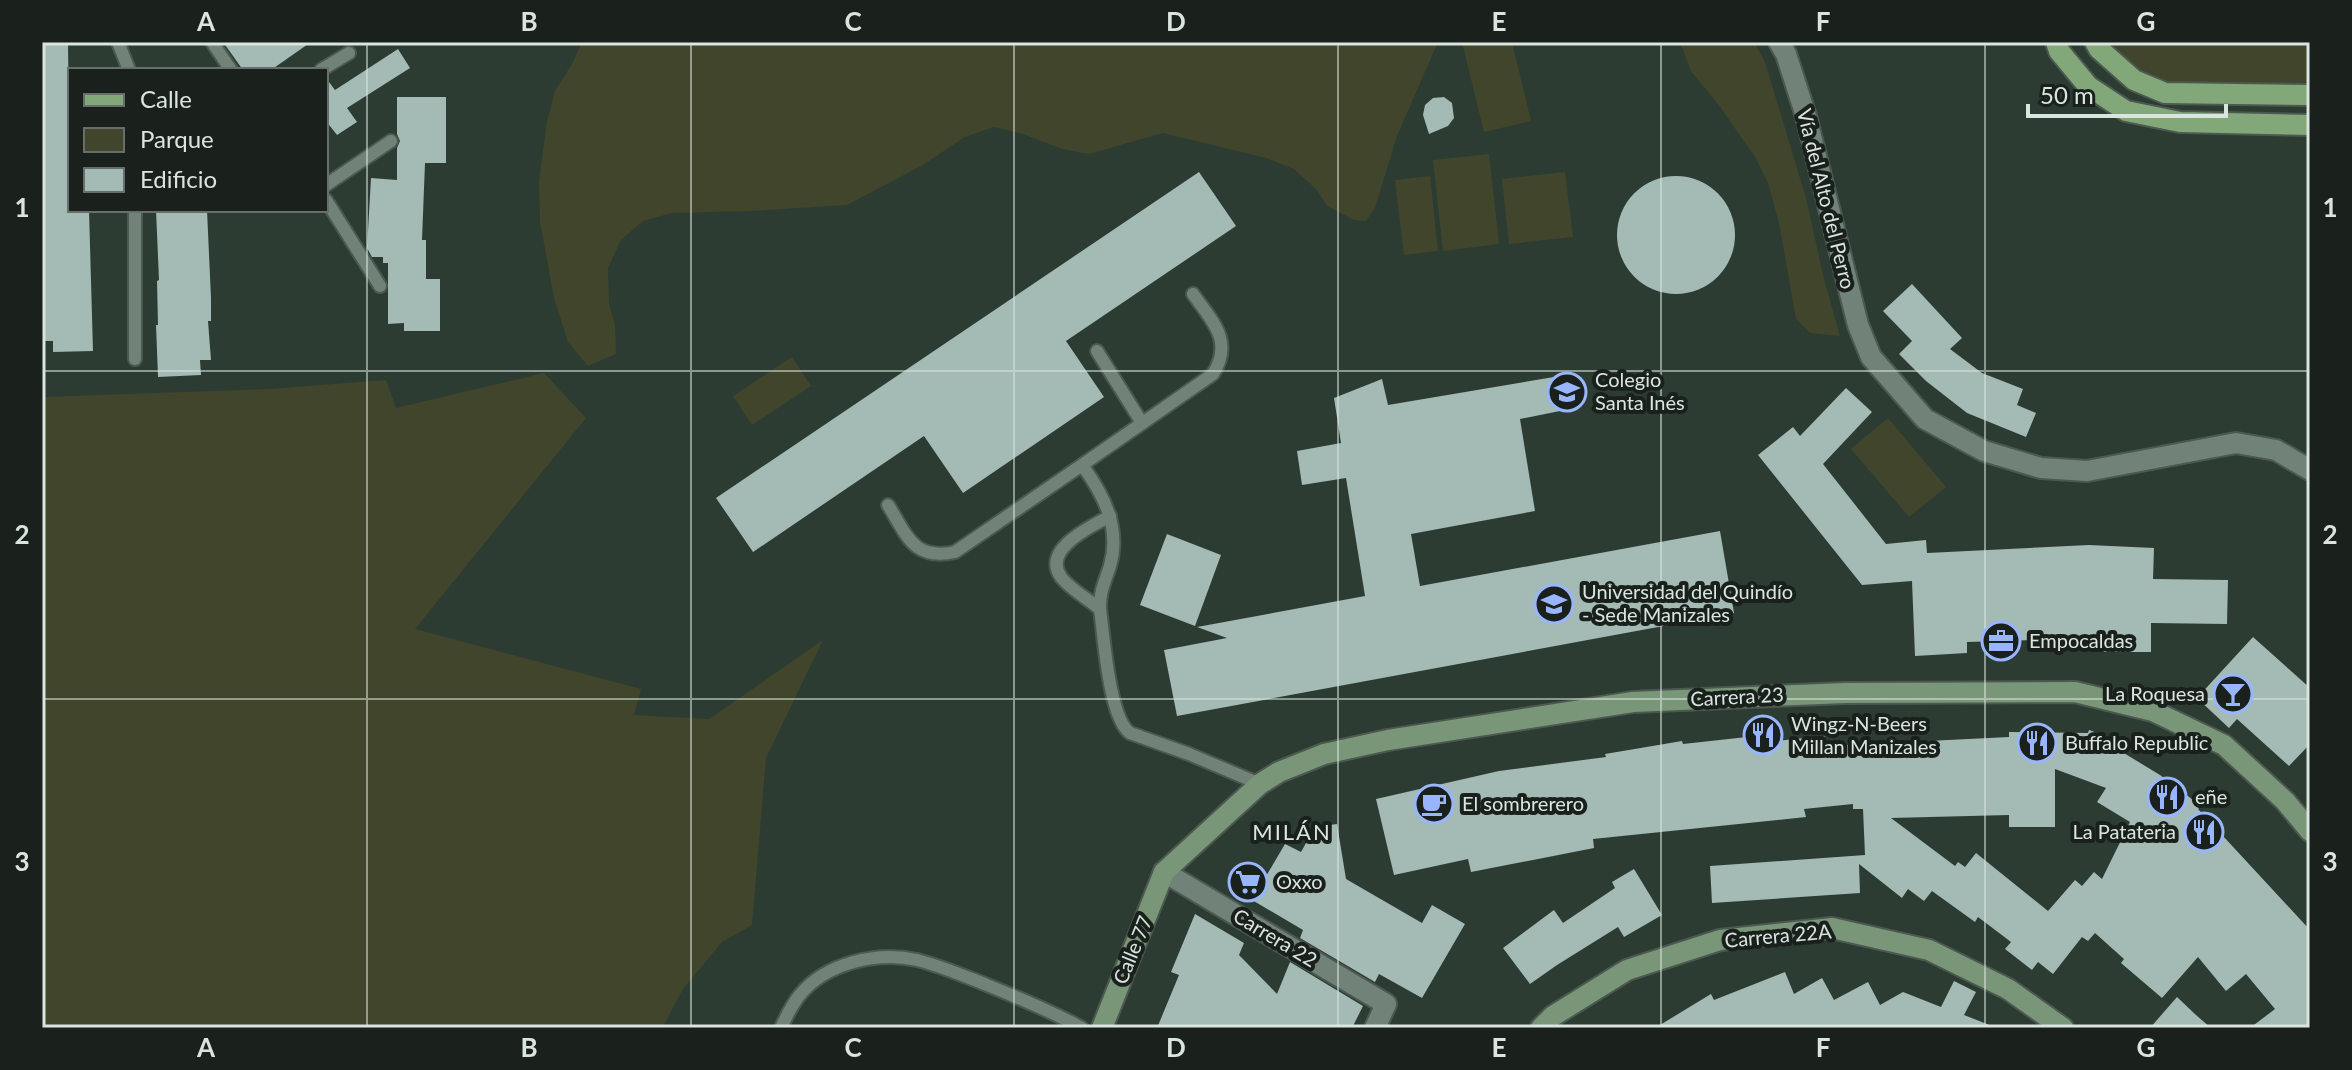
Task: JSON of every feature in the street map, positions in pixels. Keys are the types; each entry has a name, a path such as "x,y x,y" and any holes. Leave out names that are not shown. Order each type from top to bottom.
{"main road":[{"path":"2056,42 2059,51 2088,86 2126,111 2180,122 2310,125"},
{"path":"2095,42 2134,80 2165,93 2310,95"},
{"name":"Carrera 23","path":"1164,872 1260,784 1279,772 1337,752 1388,740 1633,702 1845,693 2075,692 2153,711 2224,745 2285,801 2310,831"},
{"name":"Calle 77","path":"1102,1028 1164,872"},
{"name":"Carrera 22A","path":"1541,1028 1553,1016 1627,970 1720,940 1832,928 1929,950 2008,989 2063,1028"}],"street":[{"name":"Vía del Alto del Perro","path":"1779,42 1786,54 1806,116 1858,325 1871,357 1925,419 1984,451 2041,468 2087,471 2236,443 2276,450 2310,470"},
{"name":"Carrera 22","path":"1164,872 1386,1004 1375,1028"}],"lane":[{"path":"118,42 128,68"},
{"path":"212,42 230,68"},
{"path":"324,68 349,53"},
{"path":"328,184 391,141"},
{"path":"328,203 380,286"},
{"path":"135,212 135,359"},
{"path":"888,505 915,548 931,555 955,552 1082,465 1213,374 1222,351 1220,335 1193,294"},
{"path":"1097,351 1142,423"},
{"path":"1082,465 1101,491 1110,516 1114,547 1099,598 1113,697 1123,728 1260,784"},
{"path":"1100,609 1063,580 1056,570 1057,558 1067,542 1110,516"},
{"path":"781,1028 800,995 826,974 854,962 884,957 916,960 968,978 1046,1008 1082,1028"}],"green space":[{"path":"582,42 1438,42 1397,136 1375,208 1366,221 1354,220 1327,206 1317,190 1294,169 1266,158 1163,133 1089,154 1062,149 994,127 965,137 923,165 847,205 672,213 643,221 621,240 608,268 616,354 588,366 568,342 554,298 540,222 539,181 547,121 555,91"},
{"path":"1462,42 1512,42 1531,121 1484,132"},
{"path":"1680,42 1754,42 1765,62 1806,198 1840,336 1810,333 1796,319 1779,223 1768,183 1755,157 1691,71"},
{"path":"2098,42 2310,42 2310,95 2165,93"},
{"path":"1489,154 1499,244 1443,251 1433,160"},
{"path":"1565,172 1573,237 1509,244 1502,179"},
{"path":"1430,176 1438,251 1404,255 1395,180"},
{"path":"792,357 811,386 752,425 733,396"},
{"path":"544,373 586,418 415,629 641,689 634,715 709,719 823,640 766,758 752,925 722,942 683,989 662,1028 42,1028 42,397 269,389 386,380 396,408"},
{"path":"1888,418 1946,487 1909,517 1851,449"}],"building":[{"path":"42,42 68,42 68,212 89,212 93,351 53,352 53,341 42,341"},
{"path":"223,42 311,42 274,68 242,68"},
{"path":"398,49 410,68 347,108 357,122 337,135 328,124 328,81 335,90"},
{"path":"397,97 446,97 446,163 425,163 422,240 426,240 426,279 440,279 440,331 404,331 404,323 388,324 388,263 383,263 383,257 372,257 367,248 371,178 397,180 397,148 400,141 397,134"},
{"path":"1444,97 1452,103 1454,118 1448,126 1429,134 1423,115 1425,105 1433,98"},
{"path":"1199,172 1236,226 1066,341 1104,397 963,493 924,436 753,552 716,498"},
{"path":"1676,176 1699,180 1718,193 1731,212 1735,235 1731,258 1718,277 1699,290 1676,294 1653,290 1634,277 1621,258 1617,235 1621,212 1634,193 1653,180"},
{"path":"156,212 207,212 211,360 200,360 201,375 158,377 156,325 159,280"},
{"path":"1912,284 1962,338 1950,349 1982,373 2023,389 2017,405 2036,413 2026,437 1967,413 1926,381 1899,354 1912,341 1883,311"},
{"path":"1560,376 1565,410 1520,419 1535,511 1411,534 1420,586 1720,531 1734,613 1177,716 1164,650 1227,638 1197,627 1365,596 1346,478 1302,485 1297,451 1341,443 1334,398 1382,379 1388,405"},
{"path":"1846,388 1872,412 1823,464 1886,544 1926,540 1927,553 2089,545 2154,548 2153,579 2228,580 2227,624 2151,623 2151,652 2097,652 2097,638 1967,642 1967,653 1915,656 1912,581 1862,585 1758,455 1793,427 1800,436"},
{"path":"1167,534 1221,555 1195,626 1140,605"},
{"path":"2253,637 2310,688 2310,744 2289,766 2237,719 2229,728 2197,698"},
{"path":"2089,730 2111,738 2109,744 2160,775 2201,806 2198,809 2310,930 2310,1028 2250,1028 2275,1009 2246,974 2226,991 2198,957 2162,998 2121,963 2124,959 2095,933 2088,941 2082,937 2053,974 2038,962 2032,970 2005,949 2011,942 1978,917 1975,922 1932,891 1924,901 1908,889 1902,898 1859,864 1860,893 1712,903 1710,866 1865,855 1863,809 1853,809 1853,804 1804,809 1806,817 1593,839 1594,848 1471,872 1468,859 1394,875 1376,799 1499,771 1606,757 1605,754 1682,741 1683,744 1756,736 1756,743 1825,736 1826,746 2009,737 2009,732 2088,733","holes":["2055,769 2106,788 2097,802 2130,822 2102,879 2094,872 2082,886 2075,880 2048,911 1976,853 1965,867 1958,862 1955,866 1891,818 2009,815 2009,827 2055,827"]},
{"path":"1337,824 1346,879 1422,923 1432,905 1465,924 1422,998 1379,974 1375,982 1300,938 1303,930 1252,900 1285,844 1301,852 1315,827"},
{"path":"1634,869 1662,915 1624,937 1618,927 1530,984 1503,948 1554,910 1563,923 1615,888 1612,882"},
{"path":"1195,914 1244,943 1239,955 1277,994 1290,962 1363,1006 1352,1028 1157,1028 1179,975 1171,972"},
{"path":"1785,972 1794,994 1822,978 1834,1000 1868,982 1880,1005 1903,992 1941,1007 1954,981 1976,992 1964,1015 1992,1028 1655,1028 1711,994 1714,1000"},
{"path":"2177,997 2196,1015 2211,1028 2150,1028"}],"place":[{"name":"Colegio Santa Inés","path":"1567,392"},
{"name":"Universidad del Quindío - Sede Manizales","path":"1554,604"},
{"name":"Empocaldas","path":"2001,641"},
{"name":"La Roquesa","path":"2233,694"},
{"name":"Wingz-N-Beers Millan Manizales","path":"1763,735"},
{"name":"Buffalo Republic","path":"2037,743"},
{"name":"eñe","path":"2167,797"},
{"name":"El sombrerero","path":"1434,804"},
{"name":"La Patateria","path":"2204,832"},
{"name":"Oxxo","path":"1248,882"}],"district":[{"name":"MILÁN","path":"1292,832"}]}
